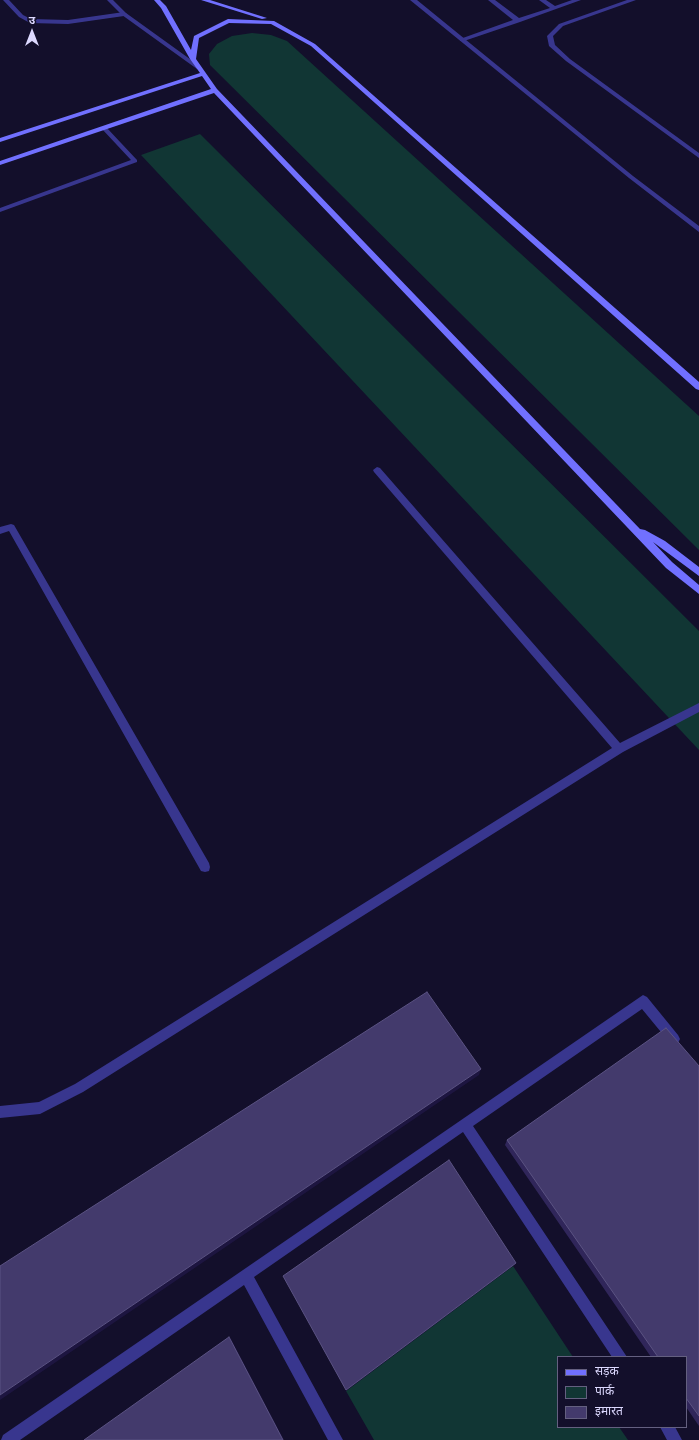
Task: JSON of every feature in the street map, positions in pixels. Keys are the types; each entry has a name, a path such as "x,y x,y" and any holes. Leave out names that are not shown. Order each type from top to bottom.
{"main road":[{"path":"157,0 164,7 193,59 215,90 669,565 699,590"},
{"path":"204,0 263,18 313,45 699,387"},
{"path":"193,59 196,37 228,21 272,22"},
{"path":"0,140 201,71"},
{"path":"0,163 215,90"},
{"path":"635,529 662,543 699,572"}],"street":[{"path":"6,0 21,16 30,21 68,22 124,14"},
{"path":"110,0 124,14 201,71"},
{"path":"413,0 699,230"},
{"path":"491,0 518,21"},
{"path":"542,0 554,8"},
{"path":"462,40 578,0"},
{"path":"633,0 561,25 550,36 552,46 568,60 699,156"},
{"path":"0,210 135,161 104,128"},
{"path":"377,470 619,749"},
{"path":"0,531 11,527 205,868"},
{"path":"0,1112 40,1108 79,1088 619,749 699,707"},
{"path":"16,1438 246,1275 642,1001 680,1047"},
{"path":"465,1124 619,1356"},
{"path":"246,1275 336,1440"},
{"path":"667,1428 675,1440"}],"green space":[{"path":"252,33 271,35 287,41 699,416 699,550 210,65 209,54 217,44 232,36"},
{"path":"200,134 699,631 699,750 141,155"},
{"path":"513,1266 572,1356 557,1356 557,1428 620,1428 628,1440 374,1440 346,1391"}],"building":[{"path":"427,992 481,1069 0,1395 0,1266"},
{"path":"666,1028 699,1066 699,1416 687,1399 687,1356 657,1356 507,1140"},
{"path":"449,1160 516,1263 346,1390 283,1276"},
{"path":"229,1337 283,1440 84,1440"}]}
